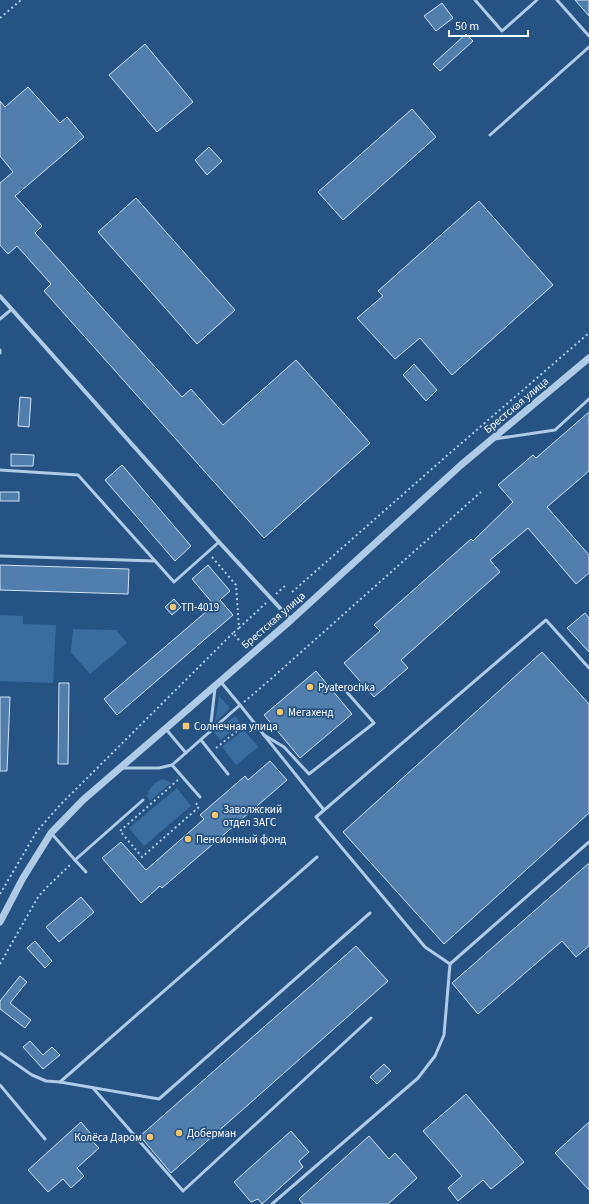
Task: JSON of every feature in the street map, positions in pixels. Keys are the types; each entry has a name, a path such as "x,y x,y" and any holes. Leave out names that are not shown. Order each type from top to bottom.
{"street":[{"path":"0,296 219,542 291,620"},
{"name":"Брестская улица","path":"0,922 23,878 51,833 83,800 291,620 461,465 589,358"}],"lane":[{"path":"475,0 502,31 537,0"},
{"path":"557,0 589,36"},
{"path":"490,135 589,47"},
{"path":"0,319 12,309"},
{"path":"491,440 555,430 589,399"},
{"path":"0,470 78,475 174,582 219,542"},
{"path":"0,556 155,561"},
{"path":"450,964 426,946 316,817 546,620 589,668"},
{"path":"217,683 252,719 324,810"},
{"path":"210,732 217,683"},
{"path":"264,735 284,747 309,774 374,723 345,690"},
{"path":"120,768 159,768 172,765 240,705"},
{"path":"166,728 186,753"},
{"path":"200,740 228,774"},
{"path":"172,765 200,797"},
{"path":"75,860 143,800"},
{"path":"51,833 86,872"},
{"path":"272,1204 418,1078 435,1056 444,1035 450,964 589,842"},
{"path":"60,1082 317,857"},
{"path":"0,1053 32,1075 46,1081 160,1099 370,913"},
{"path":"93,1088 183,1191 371,1018"},
{"path":"0,1085 45,1139"}],"path":[{"path":"0,18 21,0"},
{"path":"292,592 450,452 589,333"},
{"path":"240,705 481,492"},
{"path":"207,552 236,586 238,628"},
{"path":"0,894 37,831 60,805 238,628 285,586"},
{"path":"233,633 244,646"},
{"path":"210,752 252,719"},
{"path":"182,776 120,831 142,857 199,807 194,802"},
{"path":"0,964 38,897 75,860"}],"shaded area":[{"path":"0,615 23,616 23,624 56,625 53,683 0,681"},
{"path":"73,629 116,630 127,643 90,674 71,652"},
{"path":"219,696 230,708 215,722"},
{"path":"235,716 241,724 220,740 214,732"},
{"path":"244,730 258,747 236,765 222,747"},
{"path":"163,779 171,783 150,801 147,796 151,787"},
{"path":"177,788 191,806 144,846 129,828"}],"building":[{"path":"575,0 589,0 589,16"},
{"path":"442,3 453,18 436,31 424,16"},
{"path":"466,34 473,41 440,71 433,64"},
{"path":"145,44 193,102 157,132 109,75"},
{"path":"28,87 60,123 67,117 84,137 15,196 42,226 35,233 182,397 191,389 223,425 296,360 370,443 264,538 44,291 51,284 17,246 8,254 0,245 0,183 13,172 0,156 0,101 5,107"},
{"path":"412,109 436,137 343,220 318,192"},
{"path":"209,147 222,161 207,175 195,160"},
{"path":"136,198 235,310 197,344 98,232"},
{"path":"479,201 553,285 452,375 420,338 395,359 357,318 383,296 378,291"},
{"path":"414,364 437,390 426,401 403,375"},
{"path":"20,397 31,398 29,427 18,426"},
{"path":"589,412 589,471 547,507 589,555 589,573 576,584 528,528 490,560 500,572 401,660 408,668 374,697 344,663 380,631 374,625 471,539 473,541 513,502 498,485 533,455 536,458"},
{"path":"11,454 34,455 33,466 11,466"},
{"path":"122,465 191,546 175,561 105,480"},
{"path":"0,492 19,492 19,501 0,501"},
{"path":"0,565 129,569 128,594 0,590"},
{"path":"208,565 230,591 220,600 233,615 117,715 104,699 214,605 192,579"},
{"name":"ТП-4019","path":"174,599 181,607 172,615 165,607"},
{"path":"585,613 589,618 589,652 567,628"},
{"path":"542,652 589,704 589,813 444,944 343,832"},
{"path":"316,671 352,714 300,758 264,715"},
{"path":"59,683 69,683 68,764 58,764"},
{"path":"0,697 10,697 7,771 0,771"},
{"path":"270,761 287,780 162,888 160,886 141,903 102,858 121,842 146,870 204,819 200,815 245,776 248,780"},
{"path":"589,863 589,946 576,957 562,941 478,1014 452,983"},
{"path":"81,897 94,912 59,942 46,927"},
{"path":"35,941 52,961 45,968 27,948"},
{"path":"356,946 388,981 171,1173 140,1136"},
{"path":"20,976 27,982 10,1003 31,1020 25,1028 0,1009 0,1001"},
{"path":"30,1041 43,1055 52,1047 60,1055 43,1069 23,1047"},
{"path":"384,1064 391,1071 377,1084 370,1077"},
{"path":"466,1094 524,1162 491,1189 483,1180 458,1201 448,1188 462,1176 423,1131"},
{"path":"81,1122 96,1140 93,1142 99,1148 77,1168 84,1176 71,1188 63,1179 48,1192 28,1170"},
{"path":"589,1122 589,1190 555,1153"},
{"path":"291,1131 309,1152 299,1161 303,1167 262,1204 258,1199 251,1202 234,1182"},
{"path":"369,1136 389,1159 395,1153 417,1178 388,1204 303,1204 299,1199"}],"place":[{"name":"ТП-4019","path":"173,607"},
{"name":"Pyaterochka","path":"310,687"},
{"name":"Мегахенд","path":"280,712"},
{"name":"Солнечная улица","path":"186,726"},
{"name":"Заволжский отдел ЗАГС","path":"215,815"},
{"name":"Пенсионный фонд","path":"188,839"},
{"name":"Доберман","path":"179,1133"},
{"name":"Колёса Даром","path":"150,1137"}]}
